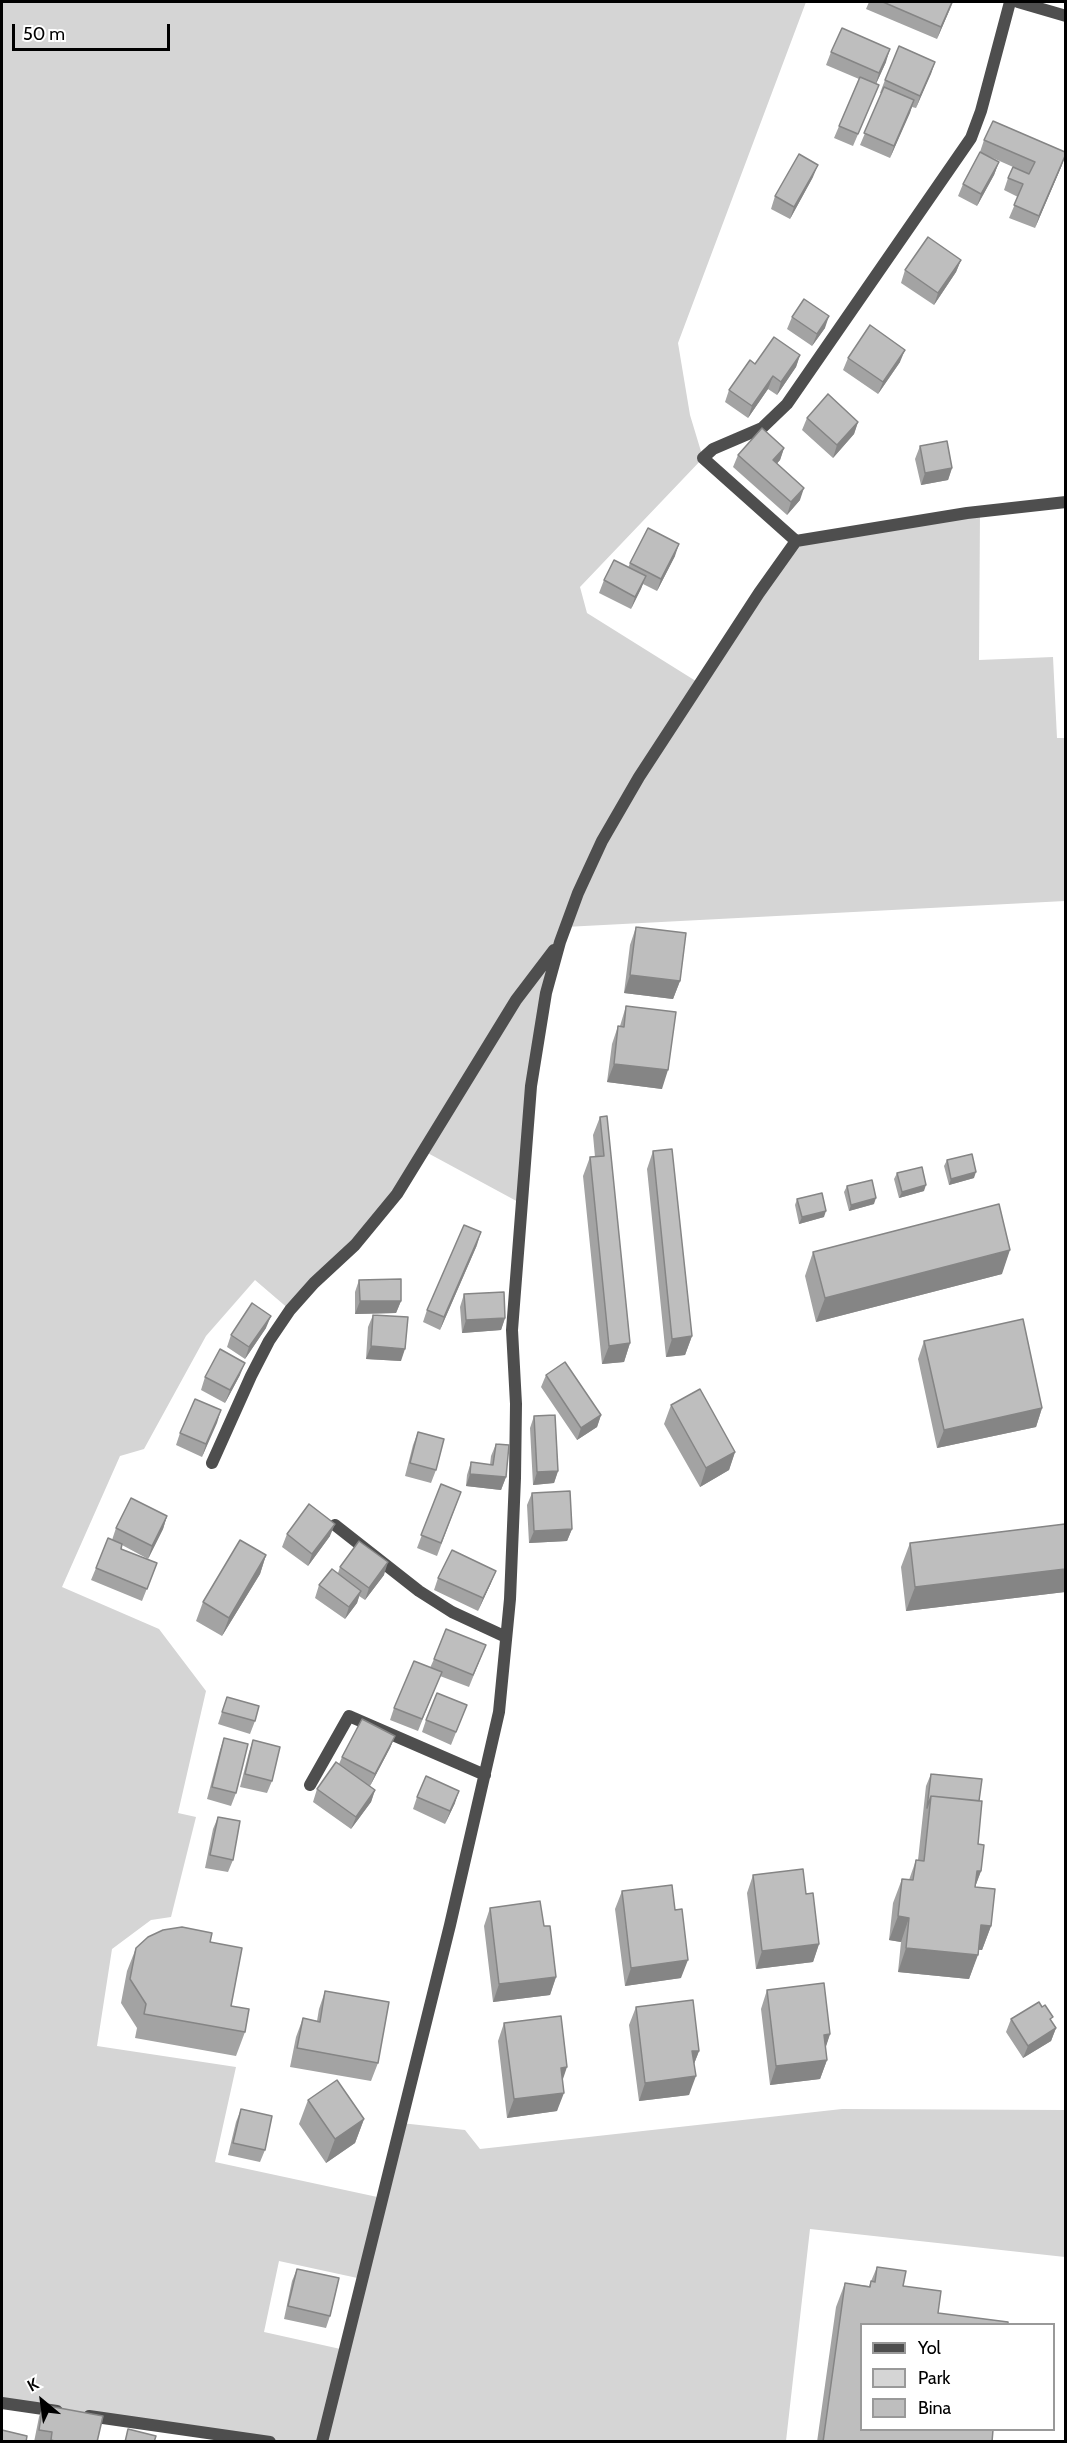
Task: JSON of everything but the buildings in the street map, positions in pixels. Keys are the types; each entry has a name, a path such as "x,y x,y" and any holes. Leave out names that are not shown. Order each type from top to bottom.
{"street":[{"path":"796,541 703,458 713,449 762,428 787,404 971,138 981,111 1010,2"},
{"path":"1018,2 1065,16"},
{"path":"322,2442 500,1712 515,1478 516,1404 512,1330 535,1052 546,993 560,942 578,893 602,841 639,777 759,593 796,541 967,513 1065,502"},
{"path":"212,1462 250,1376 274,1333 290,1310 314,1283 355,1245 397,1194 516,1000 560,942"},
{"path":"335,1525 419,1591 452,1612 506,1637"},
{"path":"310,1785 349,1716 485,1774"},
{"path":"2,2403 270,2442"}],"green space":[{"path":"2,2 806,2 678,343 690,415 703,458 580,587 587,613 699,683 796,541 980,512 979,660 1053,657 1057,738 1065,738 1065,901 565,927 546,993 522,1204 424,1151 397,1194 290,1310 255,1280 206,1336 144,1449 120,1456 62,1587 159,1629 206,1691 178,1813 196,1817 171,1917 151,1920 112,1949 97,2046 236,2067 215,2162 382,2198 401,2123 465,2130 480,2149 842,2109 1065,2110 1065,2257 810,2229 786,2441 270,2442 2,2403","holes":["279,2261 362,2279 345,2350 264,2332"]}]}
